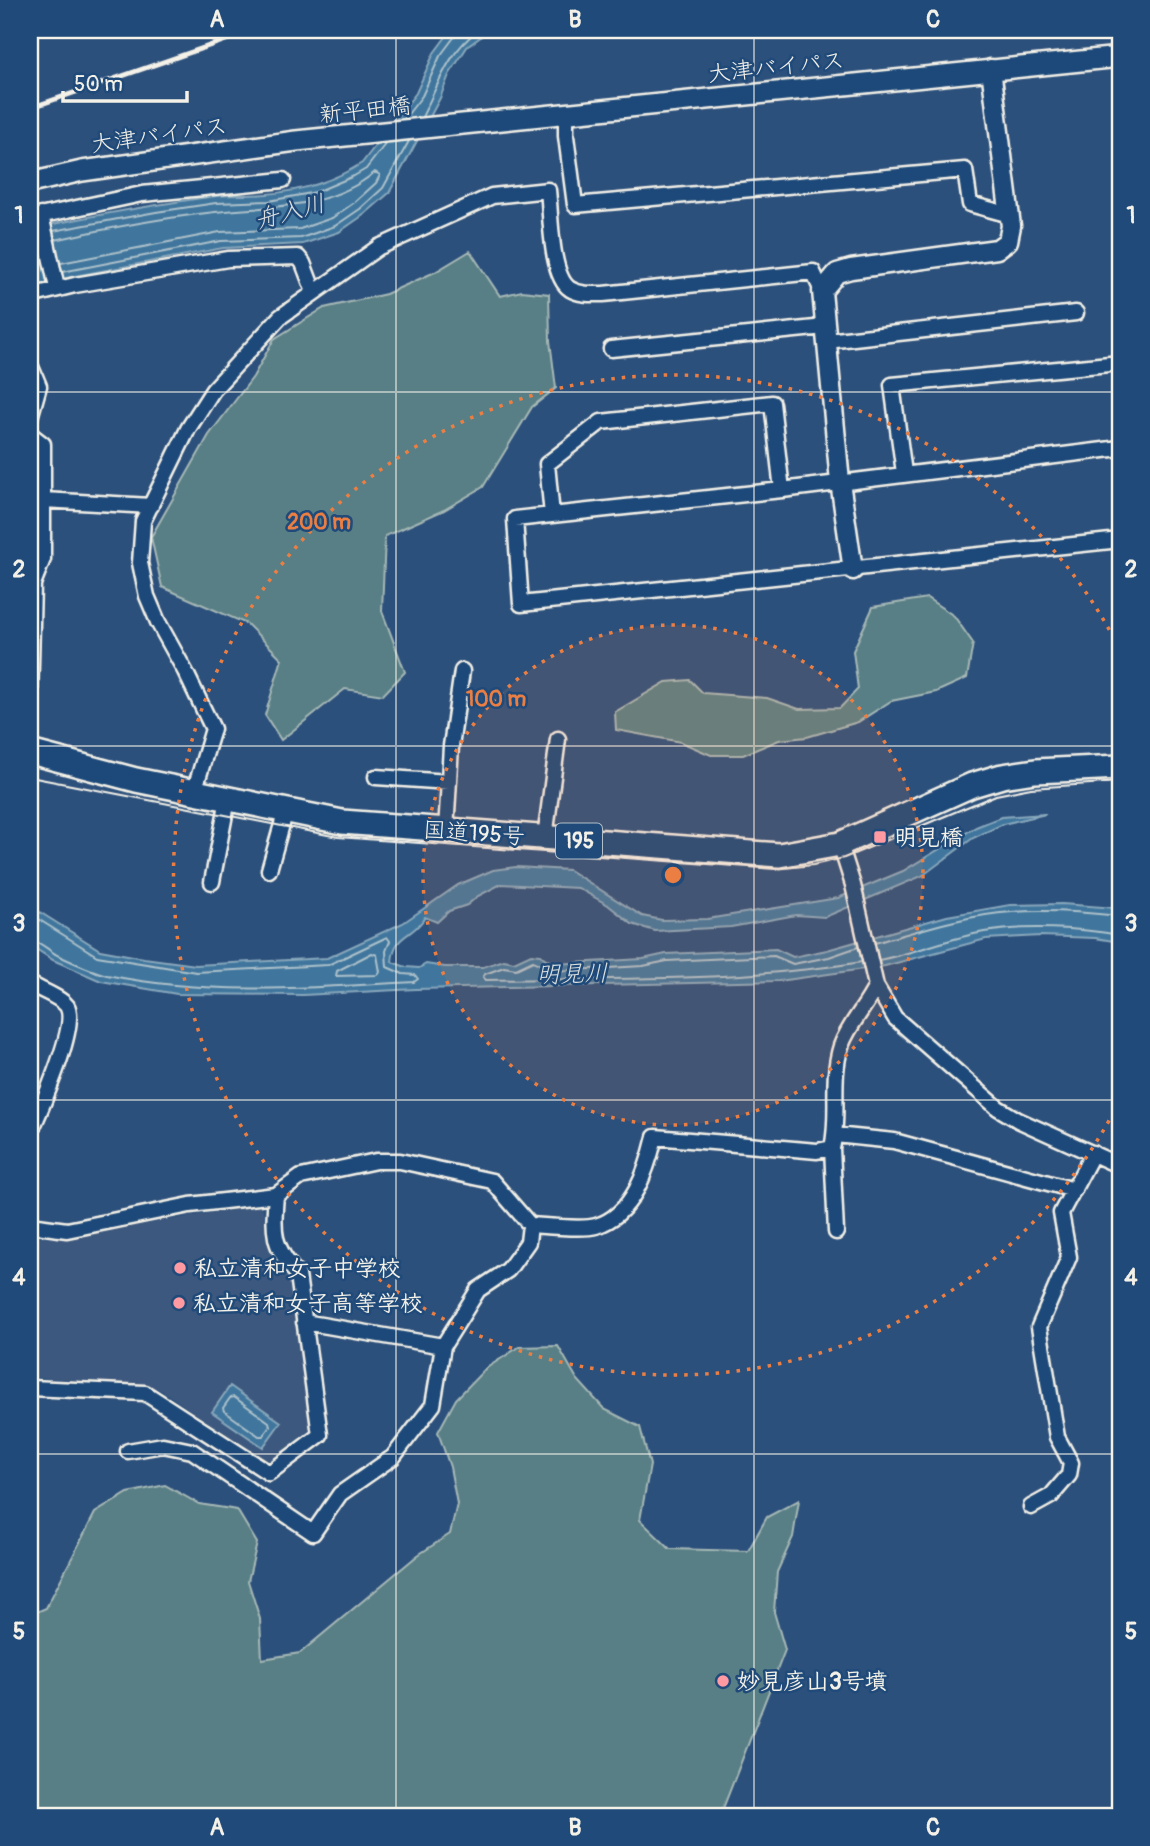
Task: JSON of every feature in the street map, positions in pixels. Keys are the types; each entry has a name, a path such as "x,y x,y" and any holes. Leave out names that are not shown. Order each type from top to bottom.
{"highway":[{"name":"国道195号","path":"30,752 136,780 342,822 779,855 840,844 972,785 1002,776 1035,771 1120,766"}],"main road":[{"name":"大津バイパス","path":"438,127 1120,57"},
{"name":"新平田橋","path":"296,141 438,127"},
{"name":"大津バイパス","path":"30,183 82,171 296,141"}],"street":[{"path":"822,290 837,273 851,269 997,249 1008,241 1010,215 991,69"},
{"path":"566,114 566,136 575,205 965,170 970,204 1010,215"},
{"path":"56,285 38,219 142,194 283,180"},
{"path":"194,792 213,729 158,622 147,596 140,563 143,521 187,429 213,390 279,317 379,247 492,196 548,190 557,269 563,282 577,293 603,294 813,272 822,290 840,482 853,570"},
{"path":"30,296 56,285 228,259 298,257 314,292"},
{"path":"611,349 1076,313"},
{"path":"904,473 892,386 1120,363"},
{"path":"30,368 39,386 30,418"},
{"path":"552,515 547,464 601,422 706,410 772,403 782,490"},
{"path":"30,435 43,444 43,559 31,584 30,704"},
{"path":"1120,448 782,490 515,519 521,604 1120,540"},
{"path":"43,500 151,506"},
{"path":"446,831 451,746 462,671"},
{"path":"545,838 558,739"},
{"path":"376,777 449,782"},
{"path":"212,882 228,799"},
{"path":"269,870 286,810"},
{"path":"840,844 853,885 874,980 895,1018 998,1108 1018,1120 1120,1166"},
{"path":"836,1232 833,1142 836,1070 841,1047 870,999 874,980"},
{"path":"30,984 66,1004 69,1013 67,1039 30,1134"},
{"path":"530,1225 595,1226 614,1217 633,1197 648,1165 655,1137 817,1151 833,1142 894,1141 1074,1189"},
{"path":"1031,1507 1051,1496 1069,1475 1071,1463 1057,1437 1040,1327 1069,1257 1061,1213 1093,1153"},
{"path":"30,1225 67,1230 190,1205 276,1195 301,1177 376,1161 400,1161 492,1181 530,1225 528,1242 508,1270 478,1290 443,1346 433,1405 393,1457 340,1494 313,1533 192,1451 163,1446 128,1451"},
{"path":"30,1388 145,1393 269,1473 320,1436 298,1275 281,1256 273,1228 276,1195"},
{"path":"304,1322 443,1346"}],"shaded area":[{"path":"258,1205 263,1209 271,1251 292,1284 311,1429 267,1463 163,1391 149,1385 30,1377 30,1237 63,1238"}],"green space":[{"path":"470,251 500,296 522,291 549,294 550,341 556,388 532,407 483,487 444,510 385,536 382,611 405,672 383,695 345,689 281,740 265,715 282,659 247,624 162,587 151,537 209,435 253,377 274,339 324,308 386,294 435,272"},
{"path":"927,598 954,616 973,643 967,678 936,692 891,701 858,722 807,737 779,740 743,755 711,755 681,742 616,730 615,712 666,682 690,680 703,693 767,698 799,709 840,708 858,689 853,651 873,607"},
{"path":"558,1346 577,1379 604,1409 640,1427 650,1465 640,1520 670,1549 748,1551 767,1517 799,1500 793,1537 777,1572 774,1612 785,1650 720,1816 30,1816 30,1615 46,1608 95,1513 128,1493 165,1485 199,1504 237,1510 257,1543 248,1581 260,1619 262,1659 300,1653 418,1555 450,1534 457,1504 450,1467 438,1432 456,1399 485,1369 519,1347"}],"water":[{"name":"舟入川","path":"451,30 490,30 467,47 449,75 440,98 389,193 339,232 303,244 223,248 75,276 30,288 30,229 208,197 292,190 328,180 362,163 416,93 434,53"},
{"name":"明見川","path":"1046,814 1003,824 973,838 922,876 825,917 796,915 731,927 655,931 632,924 608,905 578,888 501,884 467,905 449,911 437,922 425,917 396,946 392,962 419,968 426,964 483,967 504,960 514,962 531,954 540,955 554,964 643,959 666,954 776,949 793,957 947,916 1010,905 1062,904 1116,908 1120,910 1120,942 1041,936 986,939 885,966 779,981 416,989 303,995 177,994 101,981 53,960 30,945 30,906 100,950 144,958 196,965 327,958 403,923 458,885 493,870 516,867 569,870 642,916 662,920 707,919 838,898 903,871 976,827 1001,817"},
{"path":"230,1386 281,1422 263,1447 212,1412"}],"tram line":[{"path":"30,777 338,837 775,869 844,858 996,795 1031,788 1120,782"}],"railway":[{"path":"30,108 255,30"}],"place":[{"name":"明見橋","path":"880,837"},
{"name":"私立清和女子中学校","path":"180,1268"},
{"name":"私立清和女子高等学校","path":"179,1303"},
{"name":"妙見彦山3号墳","path":"723,1681"}]}
